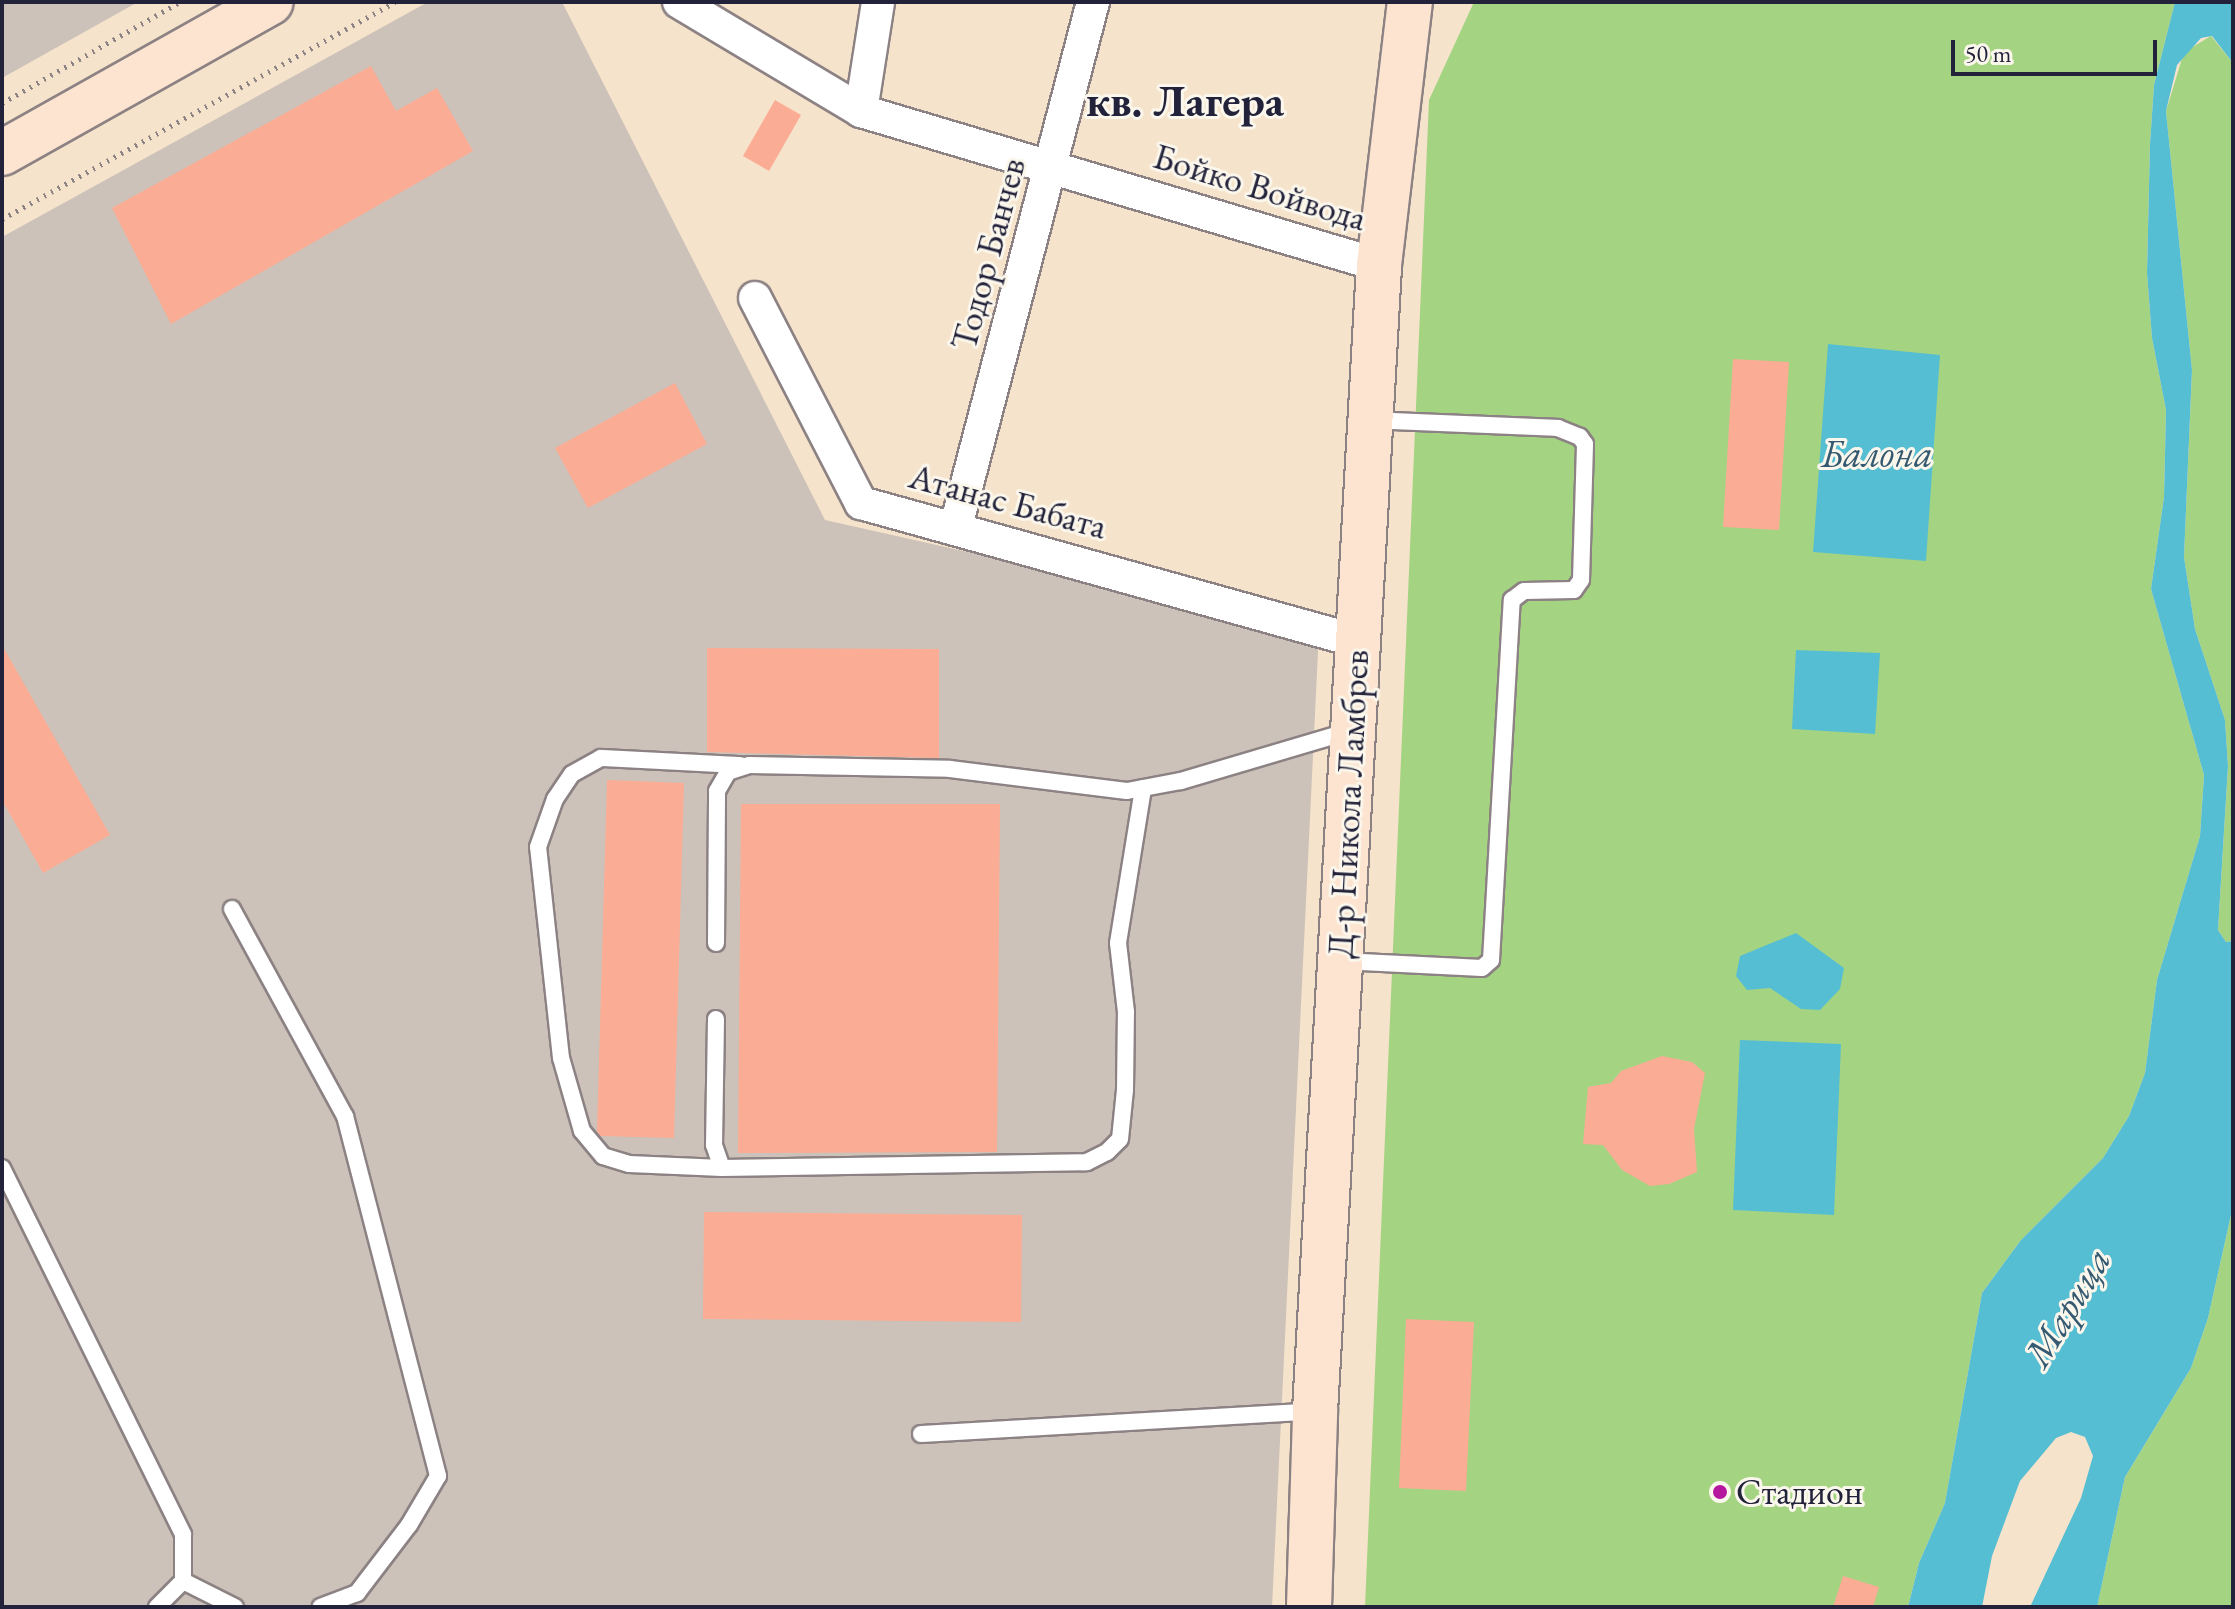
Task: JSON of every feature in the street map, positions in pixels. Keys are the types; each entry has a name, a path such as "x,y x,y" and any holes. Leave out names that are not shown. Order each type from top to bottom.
{"street":[{"path":"2,153 271,2"},
{"name":"Бойко Войвода","path":"679,2 861,111 1379,265"},
{"path":"861,111 878,2"},
{"name":"Тодор Банчев","path":"956,526 1053,167 1093,2"},
{"name":"Д-р Никола Ламбрев","path":"1309,1607 1315,1411 1369,420 1379,265 1410,2"},
{"name":"Атанас Бабата","path":"755,298 861,503 956,526 1357,641"}],"lane":[{"path":"1340,960 1482,968 1491,960 1512,600 1524,591 1574,590 1581,580 1585,444 1580,437 1558,428 1369,420"},
{"path":"1143,788 1118,943 1126,1012 1125,1090 1120,1139 1107,1152 1087,1162 722,1168 629,1164 603,1156 582,1131 561,1058 538,847 555,799 572,774 601,758 950,769 1127,791 1351,731"},
{"path":"716,943 717,791 728,772 749,765"},
{"path":"232,909 345,1116 438,1476 409,1525 357,1593 321,1607"},
{"path":"716,1019 714,1145 722,1168"},
{"path":"2,1168 183,1535 183,1581 157,1607"},
{"path":"921,1434 1315,1411"},
{"path":"183,1581 235,1607"}],"path":[{"path":"2,103 180,2"},
{"path":"2,219 395,2"}],"shaded area":[{"path":"2,2 138,2 2,78"},
{"path":"428,2 562,2 825,520 1319,631 1272,1607 2,1607 2,237"}],"green space":[{"path":"1474,2 2175,2 2154,85 2150,144 2147,273 2152,338 2166,410 2164,497 2151,589 2204,775 2200,836 2157,980 2145,1073 2129,1116 2103,1158 2021,1240 1982,1293 1945,1503 1919,1563 1908,1607 1365,1607 1429,100"},
{"path":"2211,36 2233,63 2233,941 2226,942 2218,930 2228,767 2225,720 2195,629 2184,557 2192,370 2166,111 2184,52"},
{"path":"2233,1206 2233,1607 2097,1607 2125,1477 2191,1368 2208,1318"}],"water":[{"name":"Марица","path":"2175,2 2233,2 2233,63 2212,36 2201,38 2177,65 2166,111 2192,370 2184,557 2195,629 2225,720 2228,766 2218,930 2226,942 2233,941 2233,1206 2208,1318 2191,1368 2125,1477 2097,1607 2030,1607 2081,1498 2093,1456 2085,1437 2071,1432 2056,1438 2020,1481 1992,1556 1982,1607 1908,1607 1919,1563 1945,1503 1982,1293 2021,1240 2103,1158 2129,1116 2145,1073 2157,980 2200,836 2204,775 2151,589 2164,497 2166,410 2152,338 2147,273 2150,144 2154,85"},
{"name":"Балона","path":"1828,344 1940,355 1926,561 1813,552"},
{"path":"1796,650 1880,653 1875,734 1792,729"},
{"path":"1796,933 1844,968 1840,989 1820,1010 1801,1009 1770,988 1747,990 1736,976 1740,956"},
{"path":"1740,1040 1841,1044 1834,1215 1733,1210"}],"building":[{"path":"371,66 396,111 437,88 473,151 171,324 112,208"},
{"path":"775,100 801,115 769,171 743,156"},
{"path":"1733,359 1789,362 1779,530 1723,527"},
{"path":"675,383 707,444 588,508 555,448"},
{"path":"2,645 110,835 43,873 2,800"},
{"path":"707,648 939,649 939,758 707,752"},
{"path":"607,780 684,783 674,1138 600,1136 597,1131"},
{"path":"741,804 1000,804 997,1152 738,1153"},
{"path":"1662,1056 1692,1062 1705,1073 1694,1129 1697,1172 1669,1184 1650,1186 1622,1170 1603,1145 1583,1144 1588,1087 1611,1083 1621,1071"},
{"path":"704,1212 1022,1215 1021,1322 703,1319"},
{"path":"1406,1319 1474,1322 1466,1491 1399,1488"},
{"path":"1843,1576 1879,1587 1873,1607 1833,1607"}],"place":[{"name":"Стадион","path":"1720,1492"}],"district":[{"name":"кв. Лагера","path":"1185,101"}]}
